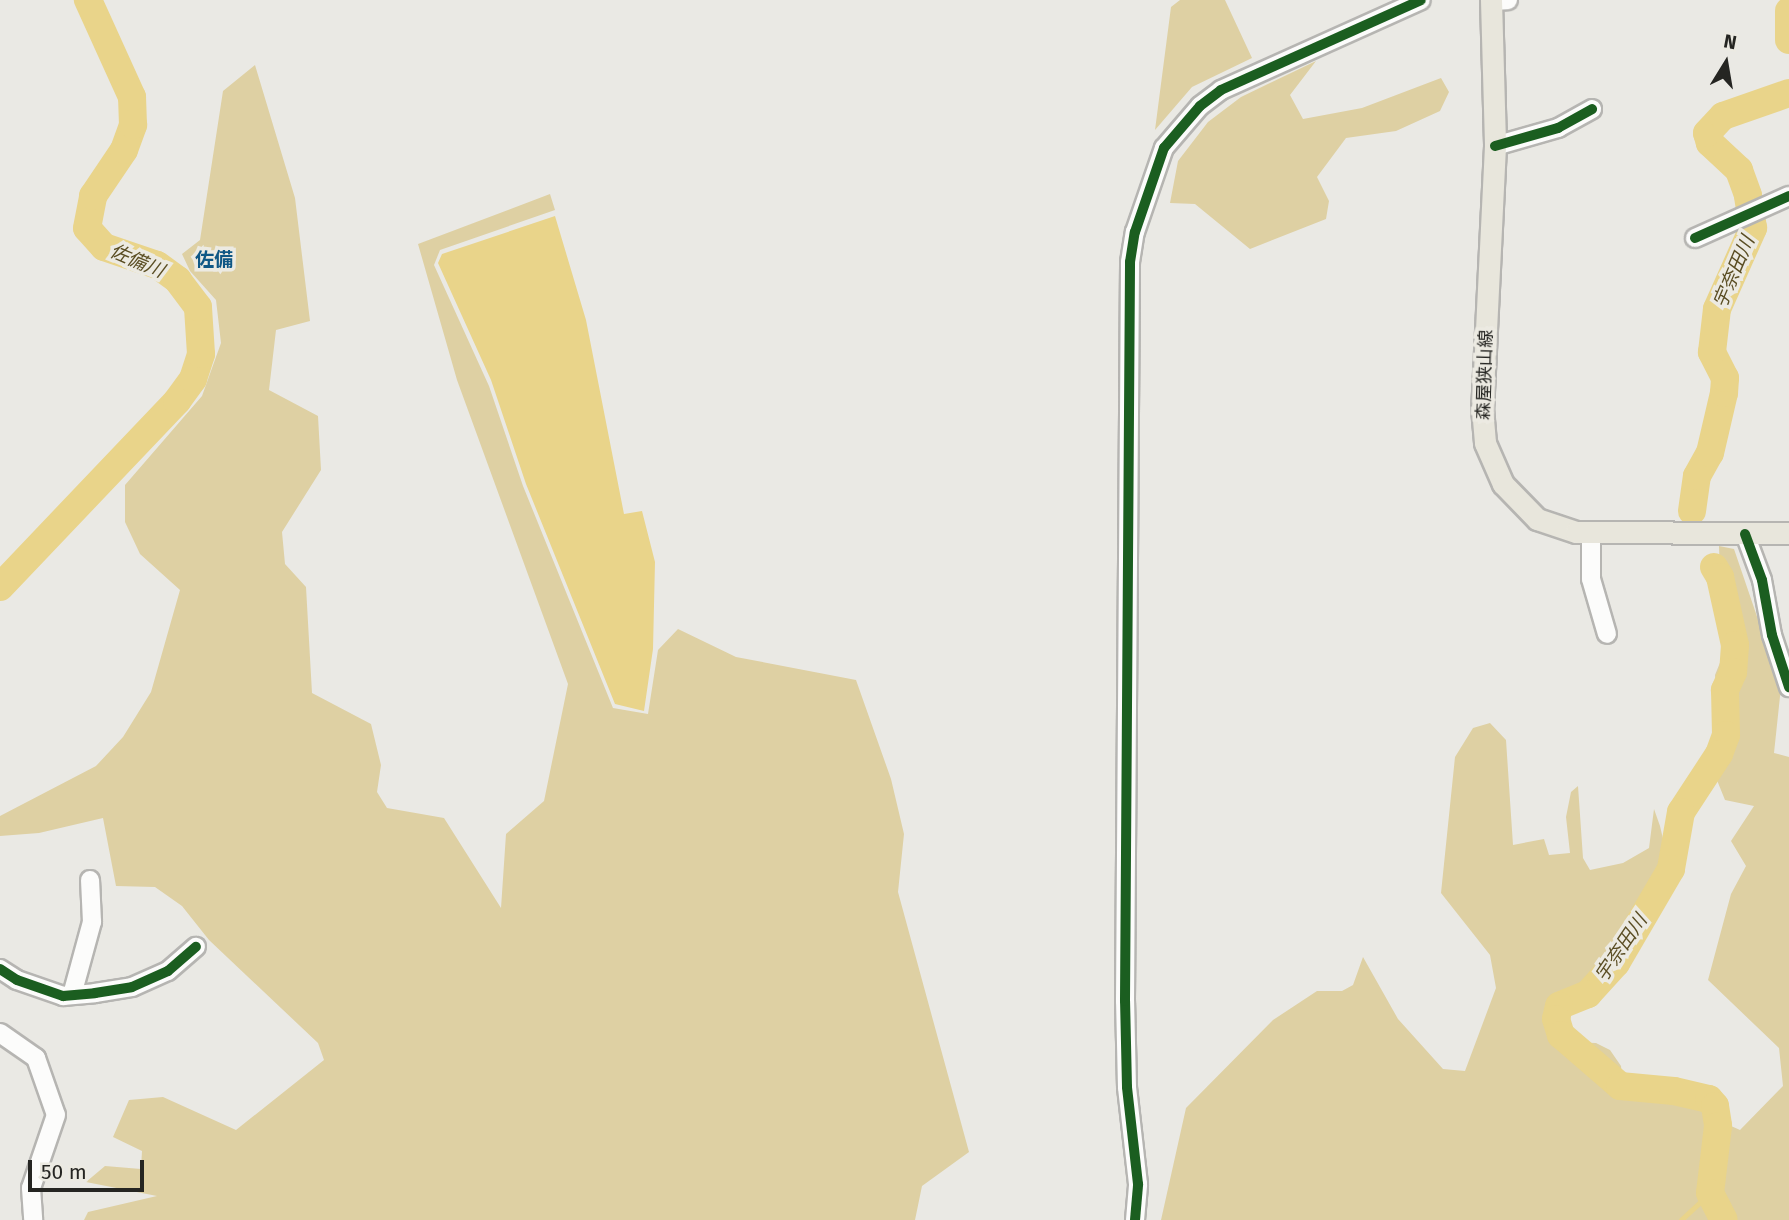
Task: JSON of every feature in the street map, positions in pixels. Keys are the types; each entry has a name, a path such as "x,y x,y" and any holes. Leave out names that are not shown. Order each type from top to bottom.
{"main road":[{"name":"森屋狭山線","path":"1497,0 1496,146 1482,408 1485,443 1503,484 1525,509 1549,525 1591,533 1789,533"}],"street":[{"path":"1135,1220 1138,1184 1127,1087 1125,1001 1130,262 1135,232 1164,148 1200,106 1231,85 1421,0"},
{"path":"1496,146 1558,128 1592,109"},
{"path":"1695,238 1789,196"},
{"path":"1591,533 1591,579 1607,634"},
{"path":"1745,534 1762,580 1772,635 1789,687"},
{"path":"72,995 92,922 90,880"},
{"path":"0,969 17,980 72,995 132,986 167,971 196,947"},
{"path":"0,1033 36,1058 56,1115 31,1188 33,1220"}],"shaded area":[{"path":"1180,0 1225,0 1252,58 1192,87 1155,130 1171,7"},
{"path":"1316,61 1290,95 1303,119 1362,108 1441,78 1449,92 1440,111 1396,131 1346,138 1317,177 1329,201 1326,219 1250,249 1195,204 1170,203 1178,161 1208,122 1241,97"},
{"path":"255,65 295,198 310,321 276,330 269,390 318,416 321,470 282,532 285,564 306,587 312,693 371,724 381,765 377,792 387,808 444,818 501,908 506,834 544,801 568,684 457,380 418,244 550,194 555,210 440,250 434,265 489,386 523,486 613,708 648,714 658,650 678,629 736,657 856,680 891,779 904,834 898,892 969,1152 922,1186 915,1220 84,1220 88,1212 157,1196 86,1182 105,1166 141,1169 142,1151 113,1137 129,1100 163,1097 236,1130 324,1060 318,1043 209,940 182,906 155,887 116,886 103,818 39,833 0,836 0,816 96,766 123,737 151,692 180,590 140,554 125,522 125,485 202,396 221,343 216,300 190,271 182,254 200,240 223,91"},
{"path":"555,216 586,320 624,514 642,511 655,562 653,649 644,711 615,704 526,484 491,380 438,263 442,254"},
{"path":"1719,546 1734,549 1781,687 1774,753 1789,757 1789,1220 1161,1220 1186,1108 1273,1020 1317,991 1342,991 1353,985 1363,957 1398,1019 1443,1069 1465,1071 1496,988 1490,955 1441,893 1455,757 1473,728 1490,723 1506,740 1513,845 1544,839 1549,855 1570,853 1566,817 1571,792 1578,786 1583,858 1590,870 1623,863 1649,848 1654,809 1660,826 1667,856 1659,891 1619,963 1572,1008 1566,1042 1596,1043 1610,1050 1621,1066 1623,1087 1639,1089 1668,1079 1687,1081 1702,1095 1711,1117 1740,1130 1783,1086 1779,1048 1708,980 1731,894 1746,866 1731,841 1754,806 1725,800 1710,763 1719,720 1715,675 1732,633 1720,579"}],"waterway":[{"name":"佐備川","path":"0,587 177,401 193,379 201,354 198,307 178,280 157,265 104,247 87,228 93,196 124,150 133,125 132,97 88,0"},
{"name":"宇奈田川","path":"1789,11 1789,40"},
{"name":"宇奈田川","path":"1692,511 1697,476 1710,453 1724,393 1725,378 1712,352 1717,309 1753,228 1748,195 1739,170 1710,143 1707,133 1723,116 1789,93"},
{"name":"宇奈田川","path":"1714,567 1720,577 1735,645 1733,672 1725,690 1726,735 1719,754 1681,812 1671,869 1616,963 1588,994 1559,1006 1556,1019 1561,1035 1620,1086 1674,1091 1709,1099 1715,1106 1718,1126 1710,1193 1724,1220"},
{"path":"1681,1220 1710,1193"}],"cycle path":[{"path":"1135,1220 1138,1184 1127,1087 1125,1001 1130,262 1135,232 1164,148 1200,106 1221,90 1421,0"},
{"path":"1495,146 1558,128 1592,109"},
{"path":"1695,238 1789,196"},
{"path":"1745,534 1762,580 1772,635 1789,687"},
{"path":"0,969 17,980 63,996 95,993 132,987 168,971 196,947"}],"district":[{"name":"佐備","path":"214,260"}]}
